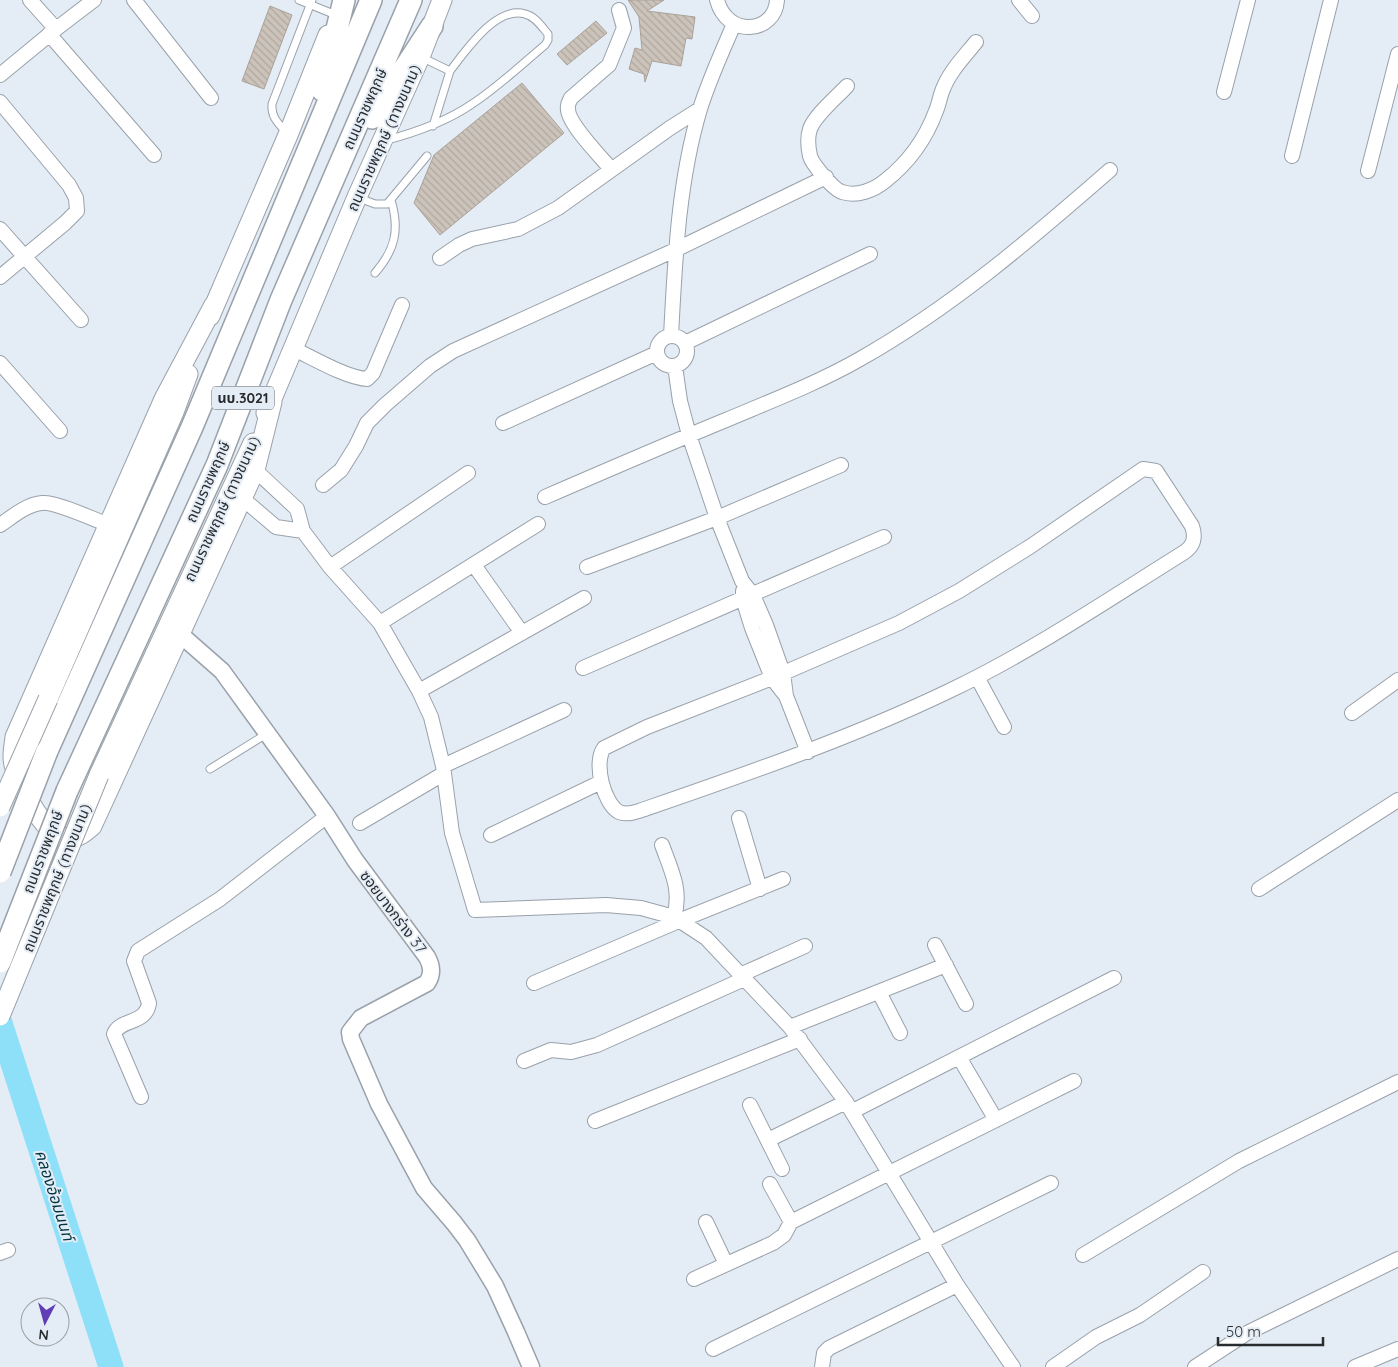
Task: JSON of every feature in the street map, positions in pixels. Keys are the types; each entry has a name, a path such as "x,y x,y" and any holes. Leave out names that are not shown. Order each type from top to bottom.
{"main road":[{"name":"นบ.3021","path":"0,872 47,751 192,427 370,0"},
{"name":"ถนนราชพฤกษ์","path":"0,962 67,791 217,465 281,300 412,0"},
{"name":"ถนนราชพฤกษ์ (ทางขนาน)","path":"0,1016 99,775 272,402 357,197 420,57 442,0"},
{"path":"305,156 341,5"},
{"path":"0,807 174,412 214,304 288,135 341,5"},
{"path":"338,170 432,26"},
{"path":"214,304 164,399 15,737 14,767 37,812 47,827 58,836 69,838 81,835 92,826 255,470 272,402"}],"street":[{"path":"30,0 53,32 154,155"},
{"path":"0,75 94,0"},
{"path":"134,0 211,98"},
{"path":"717,0 720,11 726,19 744,27 754,26 766,21 773,13 777,0"},
{"path":"1019,0 1032,16"},
{"path":"1224,92 1248,0"},
{"path":"1292,156 1331,0"},
{"path":"612,169 573,124 567,110 571,98 609,65 624,28 620,10"},
{"path":"671,336 675,250 690,152 700,109 734,24"},
{"path":"847,86 811,128 808,141 810,158 826,178 840,192 852,194 868,191 885,181 910,157 926,134 937,110 942,89 952,71 976,42"},
{"path":"1368,171 1393,92 1398,54"},
{"path":"0,102 69,185 76,198 77,211 0,277"},
{"path":"440,258 472,239 509,231 526,225 558,208 700,109"},
{"path":"545,497 790,393 859,360 913,327 964,292 1028,242 1110,170"},
{"path":"323,485 341,470 356,446 367,423 430,366 453,351 675,250 826,178"},
{"path":"0,229 81,320"},
{"path":"685,343 870,254"},
{"path":"294,349 348,375 359,379 367,379 373,373 402,305"},
{"path":"671,336 681,339 685,343 687,351 682,363 675,366 663,363 657,352 660,342 671,336"},
{"path":"503,423 657,352"},
{"path":"0,363 60,431"},
{"path":"675,366 680,402 689,436 717,518 748,597 752,628 778,675 808,752"},
{"path":"587,567 717,518 841,465"},
{"path":"1143,469 1156,471 1192,526 1195,534 1190,548 1029,649 948,692 808,752 630,814 618,812 613,807 601,782 598,761 604,748 646,727 778,675 899,624 959,591 1031,546 1143,469"},
{"path":"255,470 297,509 303,531 330,568 380,623 419,691 431,718 443,770 452,833 475,910 606,905 641,908 678,919 706,938 790,1027 850,1106 930,1243 1013,1367"},
{"path":"330,568 468,473"},
{"path":"242,498 276,527 303,531"},
{"path":"0,525 30,506 41,502 61,507 109,525"},
{"path":"380,623 538,524"},
{"path":"583,668 884,537"},
{"path":"474,564 522,633"},
{"path":"419,691 584,598"},
{"name":"ซอยบางกร่าง 37","path":"181,635 222,670 431,965 432,973 427,983 361,1018 350,1032 351,1039 379,1104 424,1188 458,1228 495,1286 531,1367"},
{"path":"977,677 1004,727"},
{"path":"1352,713 1398,680"},
{"path":"360,823 443,770 564,710"},
{"path":"491,835 601,782"},
{"path":"1259,889 1398,800"},
{"path":"141,1097 114,1034 121,1026 145,1014 148,1008 149,1003 134,961 138,951 220,899 327,816"},
{"path":"739,818 760,889"},
{"path":"662,845 678,894 678,919"},
{"path":"534,983 678,919 783,879"},
{"path":"935,945 966,1004"},
{"path":"524,1061 551,1050 571,1052 597,1045 805,946"},
{"path":"790,1027 946,965"},
{"path":"768,1140 959,1057 1114,978"},
{"path":"879,992 900,1033"},
{"path":"595,1120 800,1039"},
{"path":"959,1057 996,1120"},
{"path":"694,1279 774,1243 784,1235 791,1222 1074,1081"},
{"path":"1083,1255 1239,1161 1398,1082"},
{"path":"750,1105 782,1169"},
{"path":"713,1349 1052,1183"},
{"path":"770,1184 791,1222"},
{"path":"706,1222 726,1264"},
{"path":"1194,1367 1247,1333 1398,1259"},
{"path":"1053,1367 1096,1338 1140,1315 1203,1272"},
{"path":"822,1367 824,1353 829,1348 957,1286"},
{"path":"1355,1367 1398,1349"}],"lane":[{"path":"298,0 341,5"},
{"path":"288,135 273,117 271,111 272,104 311,3"},
{"path":"383,141 432,126 472,104 545,45 548,40 548,34 532,17 524,14 508,14 486,29 450,71 432,126"},
{"path":"420,57 450,71"},
{"path":"357,197 375,204 387,204 427,156"},
{"path":"375,273 386,260 393,245 395,214 392,200"},
{"path":"210,769 268,733"}],"building":[{"path":"628,0 664,0 647,11 695,17 692,39 686,38 681,66 652,61 645,82 644,74 629,69 635,48 642,50 639,17"},
{"path":"270,6 292,15 264,89 242,81"},
{"path":"596,21 607,33 567,65 557,54"},
{"path":"522,83 564,133 440,235 414,203 434,155"}],"waterway":[{"name":"คลองอ้อมนนท์","path":"0,1023 111,1367"}]}
